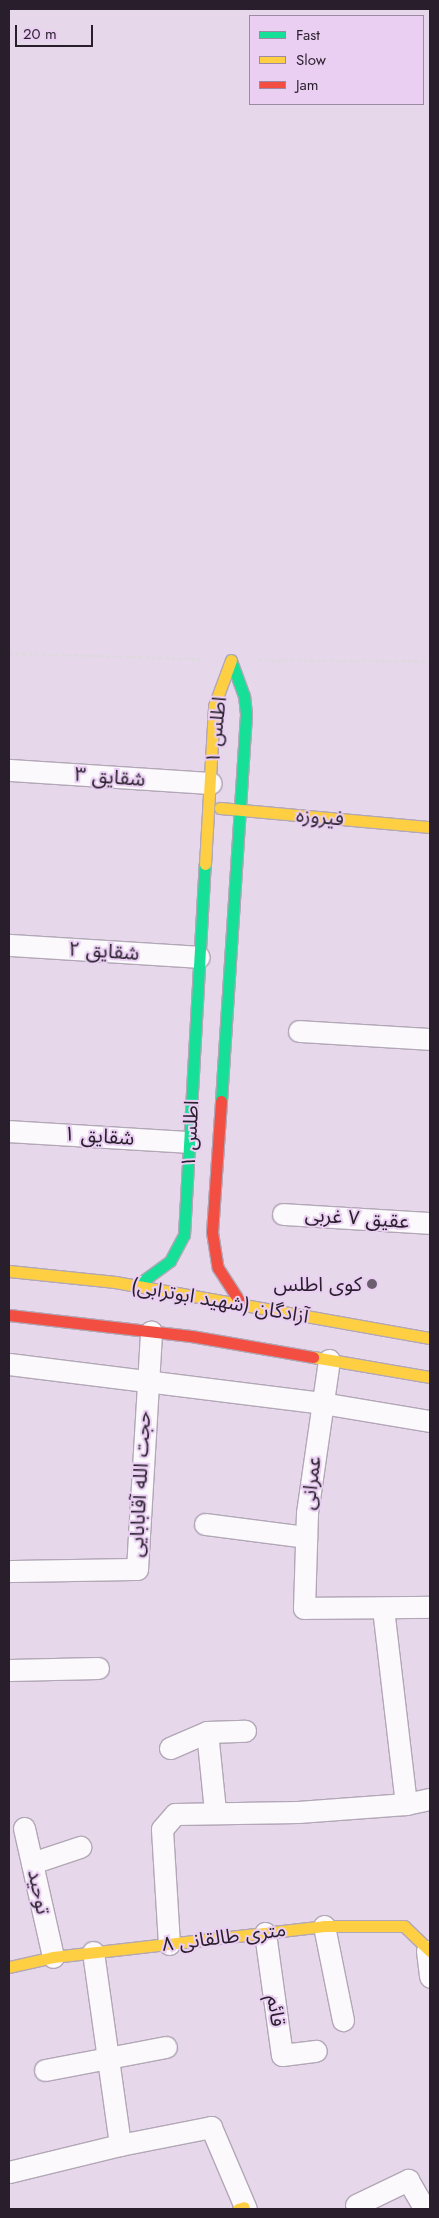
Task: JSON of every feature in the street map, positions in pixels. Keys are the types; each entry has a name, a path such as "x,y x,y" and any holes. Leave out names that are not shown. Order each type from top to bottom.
{"street":[{"name":"اطلس ۱","path":"136,1286 170,1261 184,1235 214,706 231,660 244,696 246,714 212,1232 218,1268 242,1305"},
{"name":"شقایق ۳","path":"9,770 211,783"},
{"name":"فیروزه","path":"209,806 430,827"},
{"name":"شقایق ۲","path":"9,945 199,957"},
{"path":"299,1030 430,1039"},
{"name":"شقایق ۱","path":"9,1131 189,1142"},
{"name":"عقیق ۷ غربی","path":"283,1214 430,1223"},
{"name":"آزادگان (شهید ابوترابی)","path":"9,1271 136,1286 430,1338"},
{"name":"آزادگان (شهید ابوترابی)","path":"9,1315 151,1331 430,1378"},
{"name":"حجت الله آقابابایی","path":"9,1570 136,1568 145,1379 151,1331"},
{"name":"عمرانی","path":"329,1360 306,1537 304,1608 383,1608"},
{"path":"9,1364 145,1379 322,1403 430,1422"},
{"path":"205,1524 306,1537"},
{"path":"406,1804 383,1608 430,1607"},
{"path":"9,1670 98,1668"},
{"path":"170,1748 207,1732 245,1731"},
{"path":"207,1732 215,1811"},
{"path":"168,1944 162,1829 175,1814 215,1811 298,1812 406,1804 430,1799"},
{"name":"توحید","path":"24,1828 53,1957"},
{"path":"32,1863 80,1847"},
{"name":"۸ متری طالقانی","path":"9,1968 53,1957 324,1926 385,1924 404,1926 428,1951"},
{"path":"324,1926 343,2020"},
{"name":"قائم","path":"265,1933 282,2055 316,2051"},
{"path":"428,1951 430,1977"},
{"path":"92,1952 120,2145"},
{"path":"46,2070 166,2046"},
{"path":"9,2172 120,2145 211,2127 242,2208"},
{"path":"356,2205 408,2180 425,2209"}],"traffic: fast":[{"path":"221,1101 246,714 244,696 231,660"},
{"path":"136,1286 170,1261 184,1235 205,864"}],"traffic: slow":[{"path":"205,864 214,706 231,660"},
{"path":"220,808 430,827"},
{"path":"9,1271 115,1282 430,1338"},
{"path":"313,1357 430,1377"},
{"path":"9,1967 53,1957 324,1926 404,1926 430,1951"},
{"path":"238,2209 244,2207"}],"traffic: jam":[{"path":"221,1101 212,1232 218,1268 242,1305"},
{"path":"9,1315 191,1336 313,1357"}],"place":[{"name":"کوی اطلس","path":"372,1284"}]}
